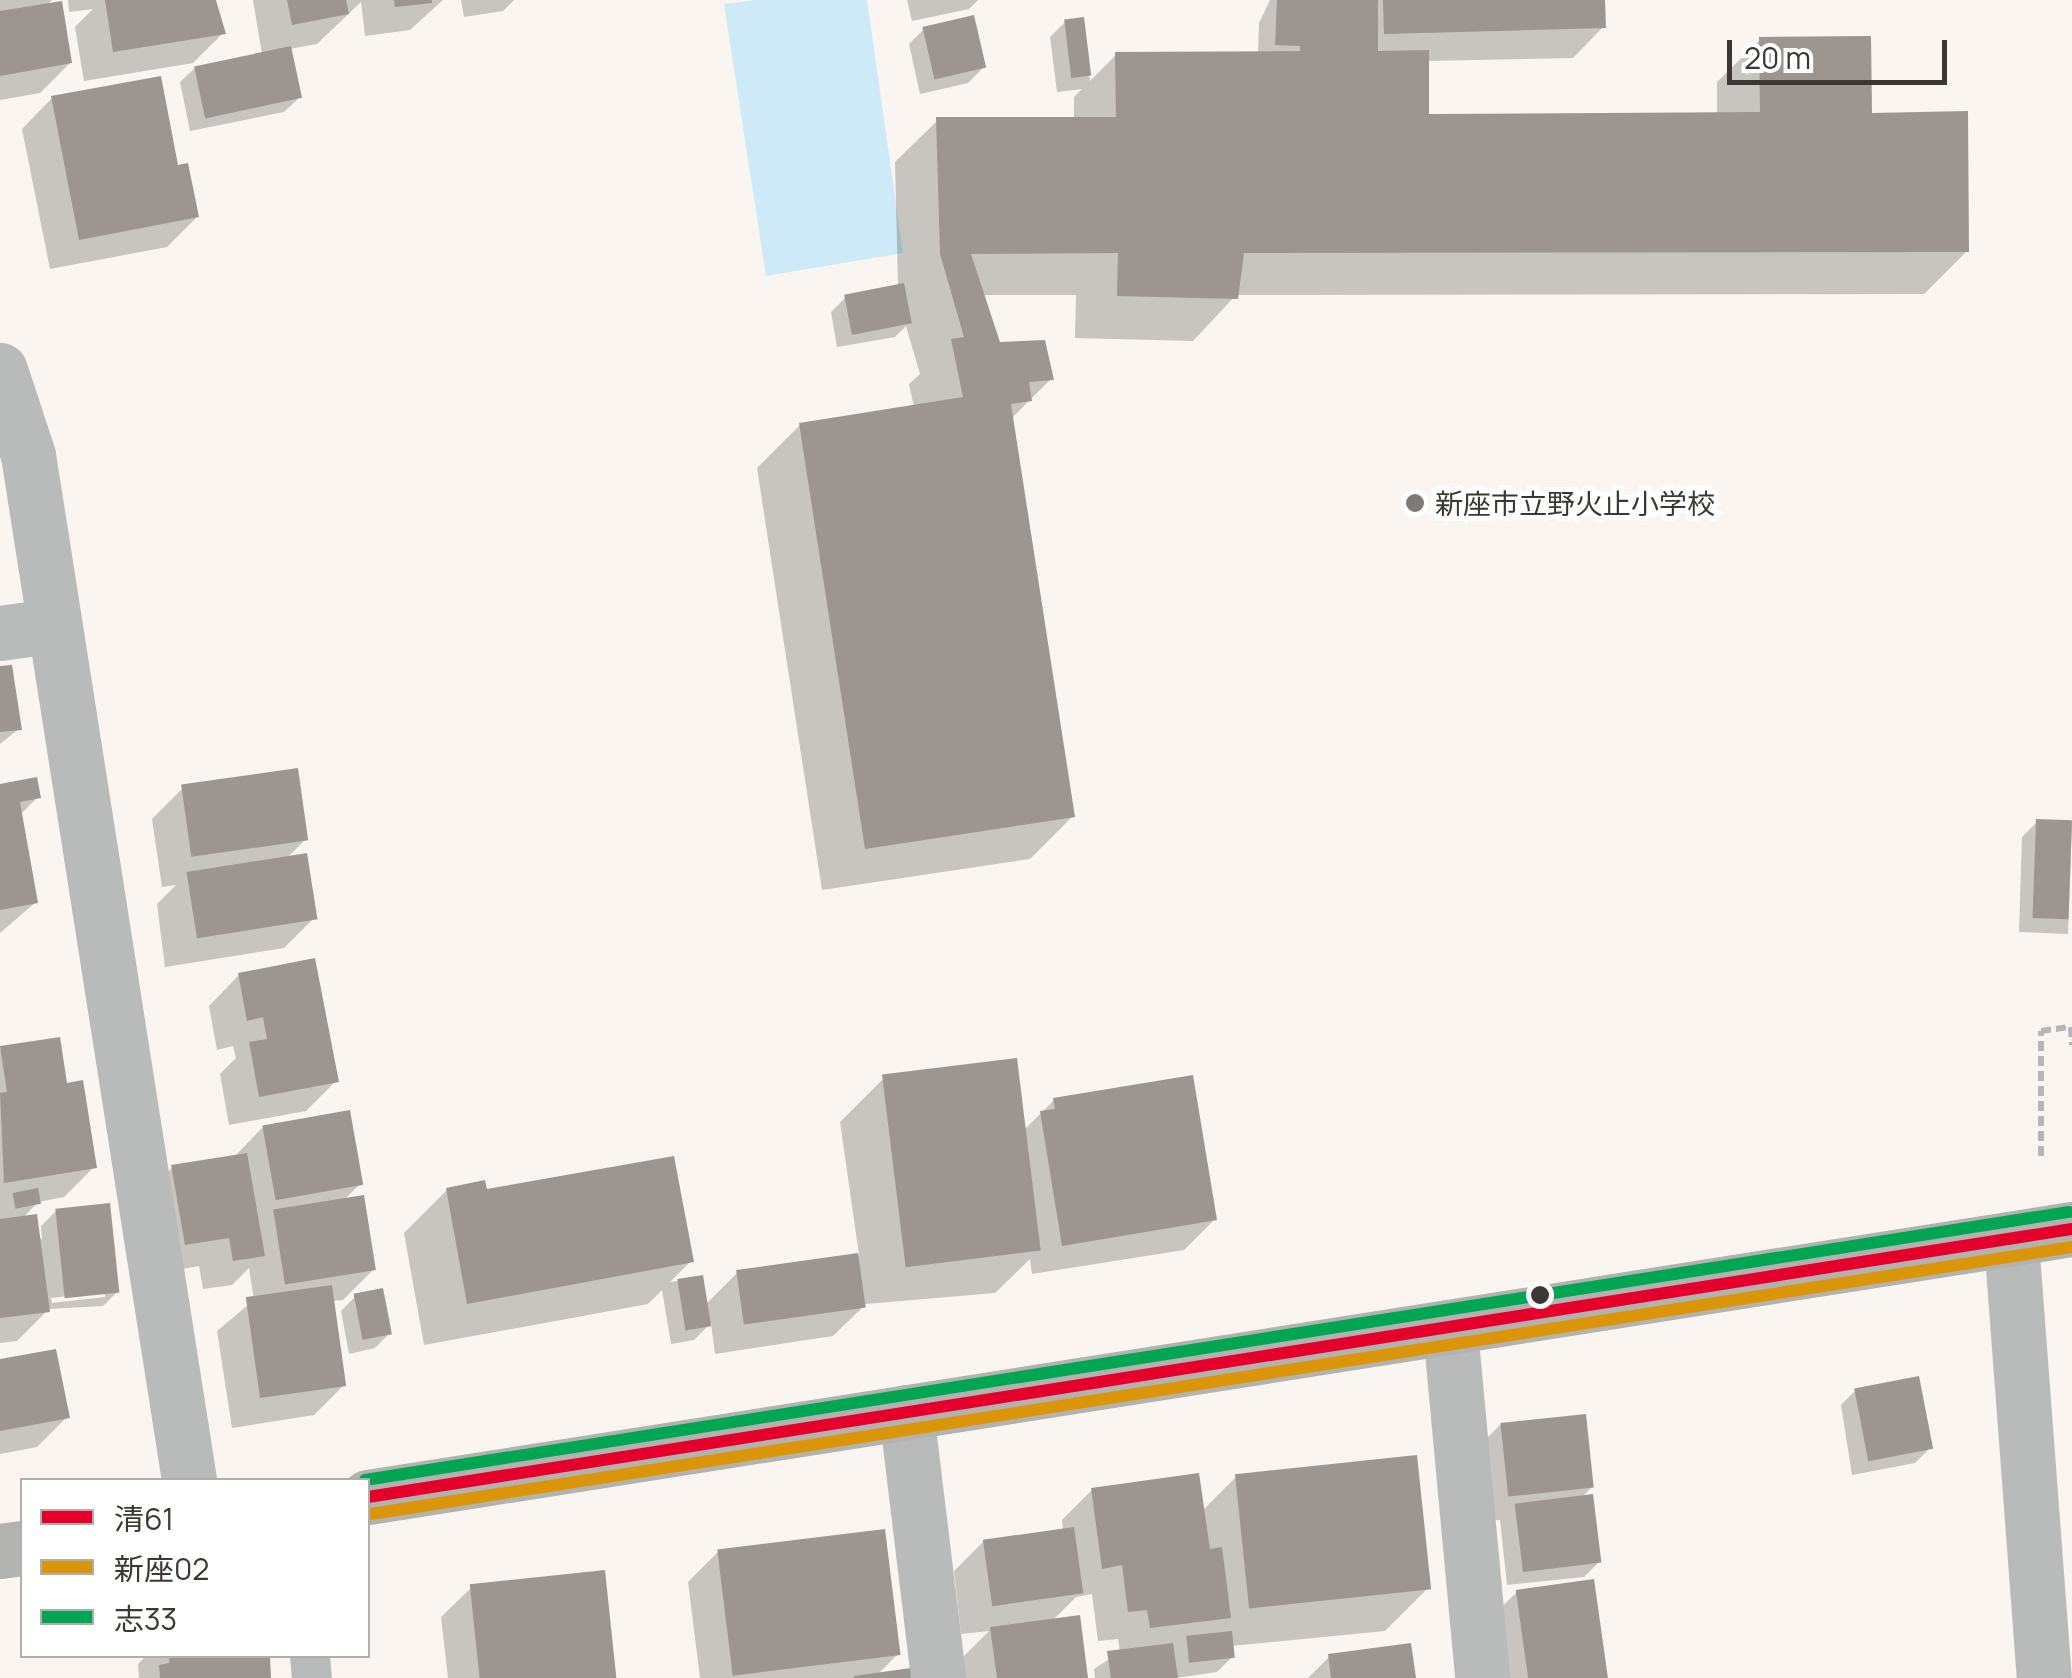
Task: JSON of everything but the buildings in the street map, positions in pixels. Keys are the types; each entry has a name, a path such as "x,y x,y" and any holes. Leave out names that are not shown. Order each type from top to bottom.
{"main road":[{"path":"370,1497 1450,1330 2072,1229"}],"street":[{"path":"0,370 28,454 26,630 189,1478"},
{"path":"2011,1241 2044,1678"},
{"path":"1450,1330 1482,1678"},
{"path":"906,1412 938,1678"}],"path":[{"path":"2041,1156 2041,1031 2070,1027 2072,1046"}],"water":[{"path":"755,0 867,0 903,253 766,276 724,4"}],"transit line":[{"name":"志33","path":"370,1479 2069,1212"},
{"name":"清61","path":"370,1497 2072,1229"},
{"name":"新座02","path":"371,1514 2072,1247"}],"place":[{"name":"新座市立野火止小学校","path":"1415,503"}]}
